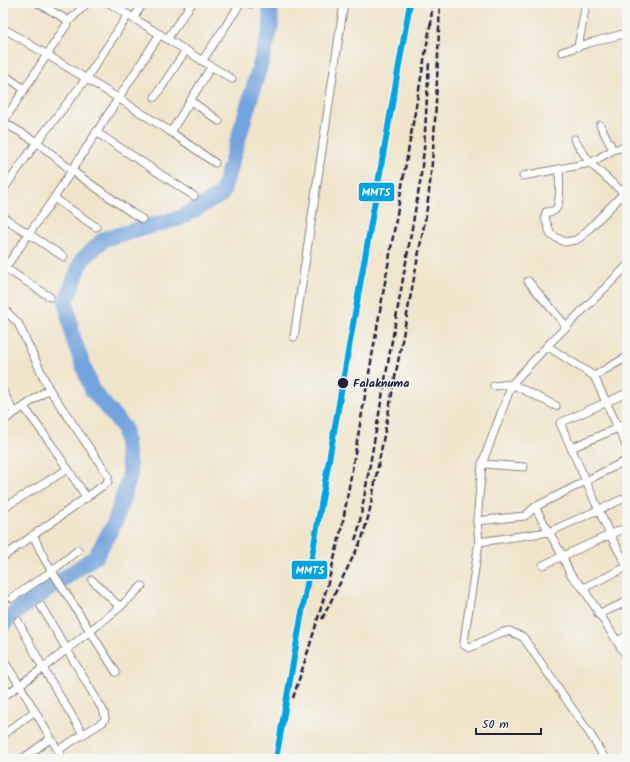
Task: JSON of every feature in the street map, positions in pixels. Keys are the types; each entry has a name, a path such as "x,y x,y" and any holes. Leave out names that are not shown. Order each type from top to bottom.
{"street":[{"path":"38,3 69,21"},
{"path":"87,3 69,21 3,122 37,142 71,170 142,219"},
{"path":"109,3 211,67 232,78"},
{"path":"3,190 37,142 86,79 130,17 143,3"},
{"path":"167,39 192,3"},
{"path":"202,61 241,3"},
{"path":"294,337 344,3"},
{"path":"578,47 586,3"},
{"path":"3,28 46,56 118,98 171,132 215,163"},
{"path":"562,52 627,33"},
{"path":"50,297 4,269 54,198 160,34"},
{"path":"155,98 186,50"},
{"path":"171,132 211,67"},
{"path":"3,74 24,89"},
{"path":"190,101 219,121"},
{"path":"600,125 613,150"},
{"path":"96,132 194,196"},
{"path":"559,170 559,198 557,207 554,211 546,212 545,218 551,235 565,242 576,240 582,236 626,193 590,162 574,139"},
{"path":"523,176 559,170 590,162 613,150 627,146"},
{"path":"54,198 96,227"},
{"path":"3,217 64,257"},
{"path":"605,759 592,737 523,637 508,631 500,633 469,648 464,645 479,542 476,521 482,464 512,384 547,346 627,266"},
{"path":"528,281 567,327"},
{"path":"3,308 18,323 49,389 108,475 108,482 3,557"},
{"path":"547,346 594,376 627,447"},
{"path":"594,376 627,357"},
{"path":"494,386 512,384 556,406"},
{"path":"3,421 49,389"},
{"path":"3,391 14,413"},
{"path":"583,588 627,566 610,535 560,423 627,393"},
{"path":"24,406 68,469 86,498"},
{"path":"571,448 627,424"},
{"path":"476,521 525,516 535,507 627,460"},
{"path":"482,464 524,467"},
{"path":"3,508 68,469"},
{"path":"479,542 549,532 627,497"},
{"path":"535,507 562,555 570,574 583,588 598,614 627,657"},
{"path":"543,565 562,555 627,527"},
{"path":"33,536 45,560 69,595 116,672"},
{"path":"12,598 52,571 78,550"},
{"path":"92,580 120,607"},
{"path":"3,697 19,684 44,668 120,607 142,586"},
{"path":"598,614 627,602"},
{"path":"41,606 104,712 105,719 103,722 58,750"},
{"path":"18,621 83,734"},
{"path":"617,641 627,636"},
{"path":"3,660 19,684 63,759"},
{"path":"3,735 34,711"},
{"path":"22,759 50,739"}],"waterway":[{"path":"3,625 12,615 96,556 115,522 130,475 124,428 92,390 73,338 66,301 82,260 104,239 180,218 222,194 271,28 270,3"}],"railway":[{"path":"431,26 432,3"},
{"path":"322,619 362,539 369,514 426,215 434,136 440,3"},
{"path":"293,698 320,610 343,521 431,21"},
{"path":"355,540 358,532 420,183 424,149 429,62"}],"transit line":[{"name":"MMTS","path":"276,759 410,3"}],"place":[{"name":"Falaknuma","path":"343,383"}]}
